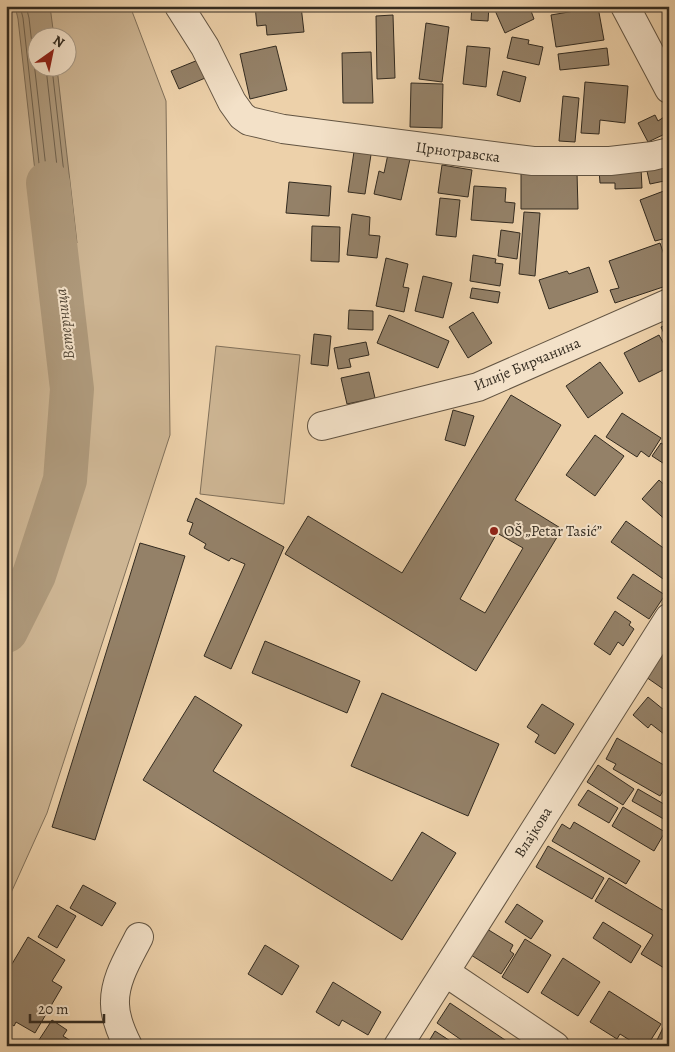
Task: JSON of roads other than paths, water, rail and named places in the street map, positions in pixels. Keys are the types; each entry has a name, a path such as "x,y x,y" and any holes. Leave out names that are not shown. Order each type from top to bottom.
{"street":[{"name":"Црнотравска","path":"178,6 204,47 232,102 248,122 283,130 533,161 610,161 653,156 669,152"},
{"path":"625,6 669,89"},
{"name":"Илије Бирчанина","path":"322,426 478,387 669,302"},
{"name":"Влајкова","path":"398,1046 669,618"},
{"path":"128,1046 121,1031 115,1005 116,989 122,971 139,937"},
{"path":"445,972 555,1046"}],"water":[{"path":"15,6 50,6 53,28 28,28 28,78 58,78 77,243 43,243"}],"waterway":[{"name":"Ветерница","path":"6,631 34,575 65,480 72,389 48,183"}],"place":[{"name":"OŠ „Petar Tasić”","path":"494,531"}]}
